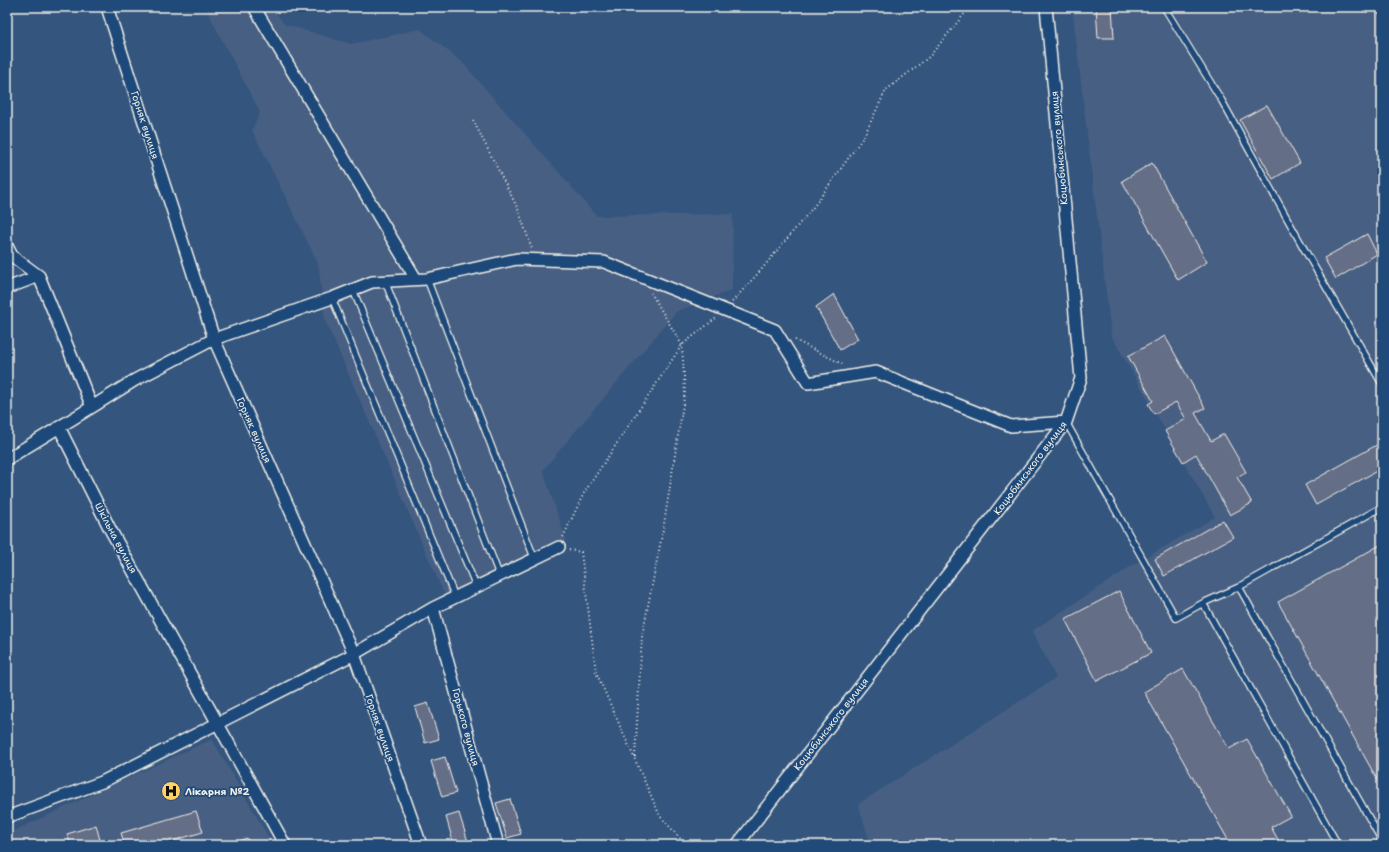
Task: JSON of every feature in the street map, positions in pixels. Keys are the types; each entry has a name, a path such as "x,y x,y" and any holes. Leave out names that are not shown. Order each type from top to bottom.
{"street":[{"name":"Горняк вулиця","path":"106,7 214,339 354,654 421,845"},
{"path":"254,7 422,279"},
{"name":"Коцюбинського вулиця","path":"737,845 1066,422 1081,378 1046,7"},
{"path":"7,246 12,256 39,276 92,407"},
{"path":"7,459 135,380 214,339 332,298 372,282 422,279 517,259 604,262 775,330 808,383 876,372 1010,426 1066,422"},
{"path":"7,288 39,276"},
{"name":"Шкільна вулиця","path":"59,428 110,529 285,845"},
{"path":"7,817 102,782 354,654 433,608 476,586 500,577 535,560 558,547"},
{"name":"Горького вулиця","path":"433,608 498,845"}],"lane":[{"path":"1164,7 1222,101 1303,248 1382,384"},
{"path":"1378,7 1382,12"},
{"path":"422,279 535,560"},
{"path":"385,281 500,577"},
{"path":"353,290 476,586"},
{"path":"332,298 455,597"},
{"path":"1066,422 1176,618 1203,603 1239,587 1382,507"},
{"path":"1239,587 1382,841"},
{"path":"1203,603 1338,845"}],"path":[{"path":"686,845 660,816 596,672 581,552 558,547 584,493 682,345 725,310 761,270 815,205 864,136 886,90 929,57 970,7"},
{"path":"473,120 518,208 528,235 534,260"},
{"path":"635,759 642,636 663,530 685,392 682,345 641,276"},
{"path":"775,330 862,374"}],"shaded area":[{"path":"205,7 272,7 284,24 351,44 420,29 462,62 597,216 733,214 732,290 677,311 543,470 566,540 445,596 325,320 318,263 252,130 260,112"},
{"path":"1072,7 1382,7 1382,845 871,845 858,804 1056,678 1032,631 1133,565 1215,517 1111,335"},
{"name":"Лікарня №2","path":"212,739 273,845 7,845 7,834"}],"building":[{"path":"1096,7 1112,7 1114,38 1098,38"},
{"path":"1267,105 1300,163 1273,179 1240,120"},
{"path":"1152,163 1207,262 1178,280 1122,181"},
{"path":"1367,234 1377,254 1336,279 1324,258"},
{"path":"834,294 858,339 840,350 816,307"},
{"path":"1165,336 1205,408 1195,413 1211,441 1224,434 1246,472 1237,477 1252,503 1230,515 1196,454 1183,462 1165,431 1186,419 1176,402 1154,414 1148,404 1153,401 1128,356"},
{"path":"1382,442 1382,468 1316,505 1305,485"},
{"path":"1223,520 1233,537 1164,576 1155,559"},
{"path":"1382,544 1382,788 1278,602"},
{"path":"1119,591 1151,653 1097,681 1065,619"},
{"path":"1183,669 1229,749 1247,739 1291,816 1271,827 1281,845 1231,845 1144,692"},
{"path":"428,703 439,739 425,743 415,707"},
{"path":"445,757 456,793 442,797 431,761"},
{"path":"510,799 521,834 507,838 496,803"},
{"path":"196,811 203,832 158,845 125,845 121,833"},
{"path":"459,813 469,845 454,845 446,817"},
{"path":"96,825 100,840 83,845 71,845 67,834"},
{"path":"247,838 251,845 233,844"}],"place":[{"name":"Лікарня №2","path":"171,791"}]}
